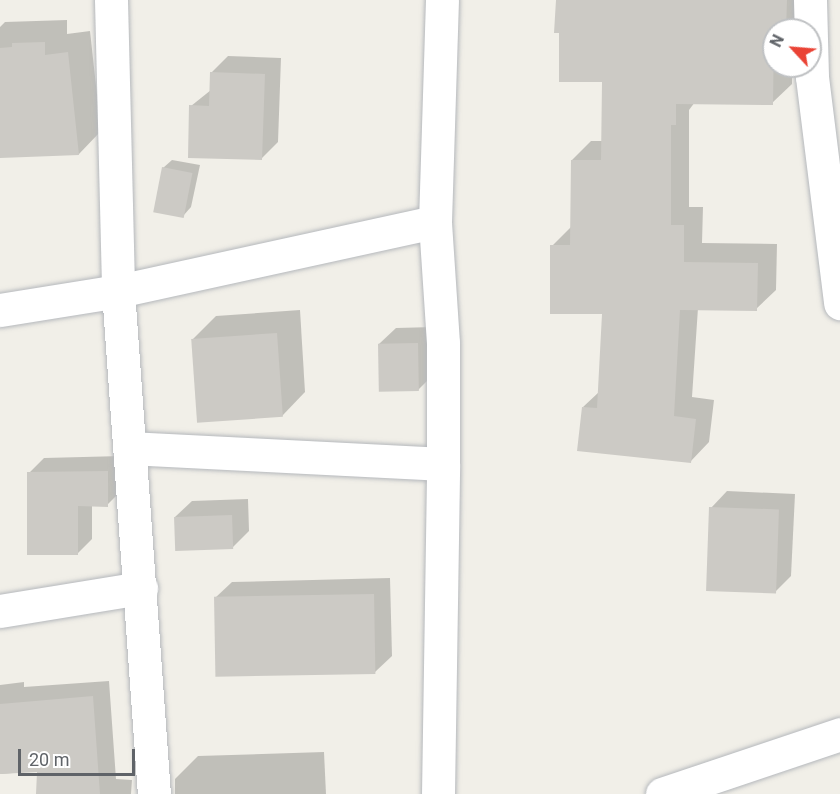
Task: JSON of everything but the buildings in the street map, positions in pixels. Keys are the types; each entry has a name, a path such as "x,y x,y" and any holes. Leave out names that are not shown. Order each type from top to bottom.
{"street":[{"path":"111,0 118,291 154,794"},
{"path":"438,794 444,464 443,343 435,222 442,0"},
{"path":"810,0 812,77 840,303"},
{"path":"0,310 118,291 435,222"},
{"path":"130,448 444,464"},
{"path":"0,611 141,588"},
{"path":"662,794 840,734"}]}
